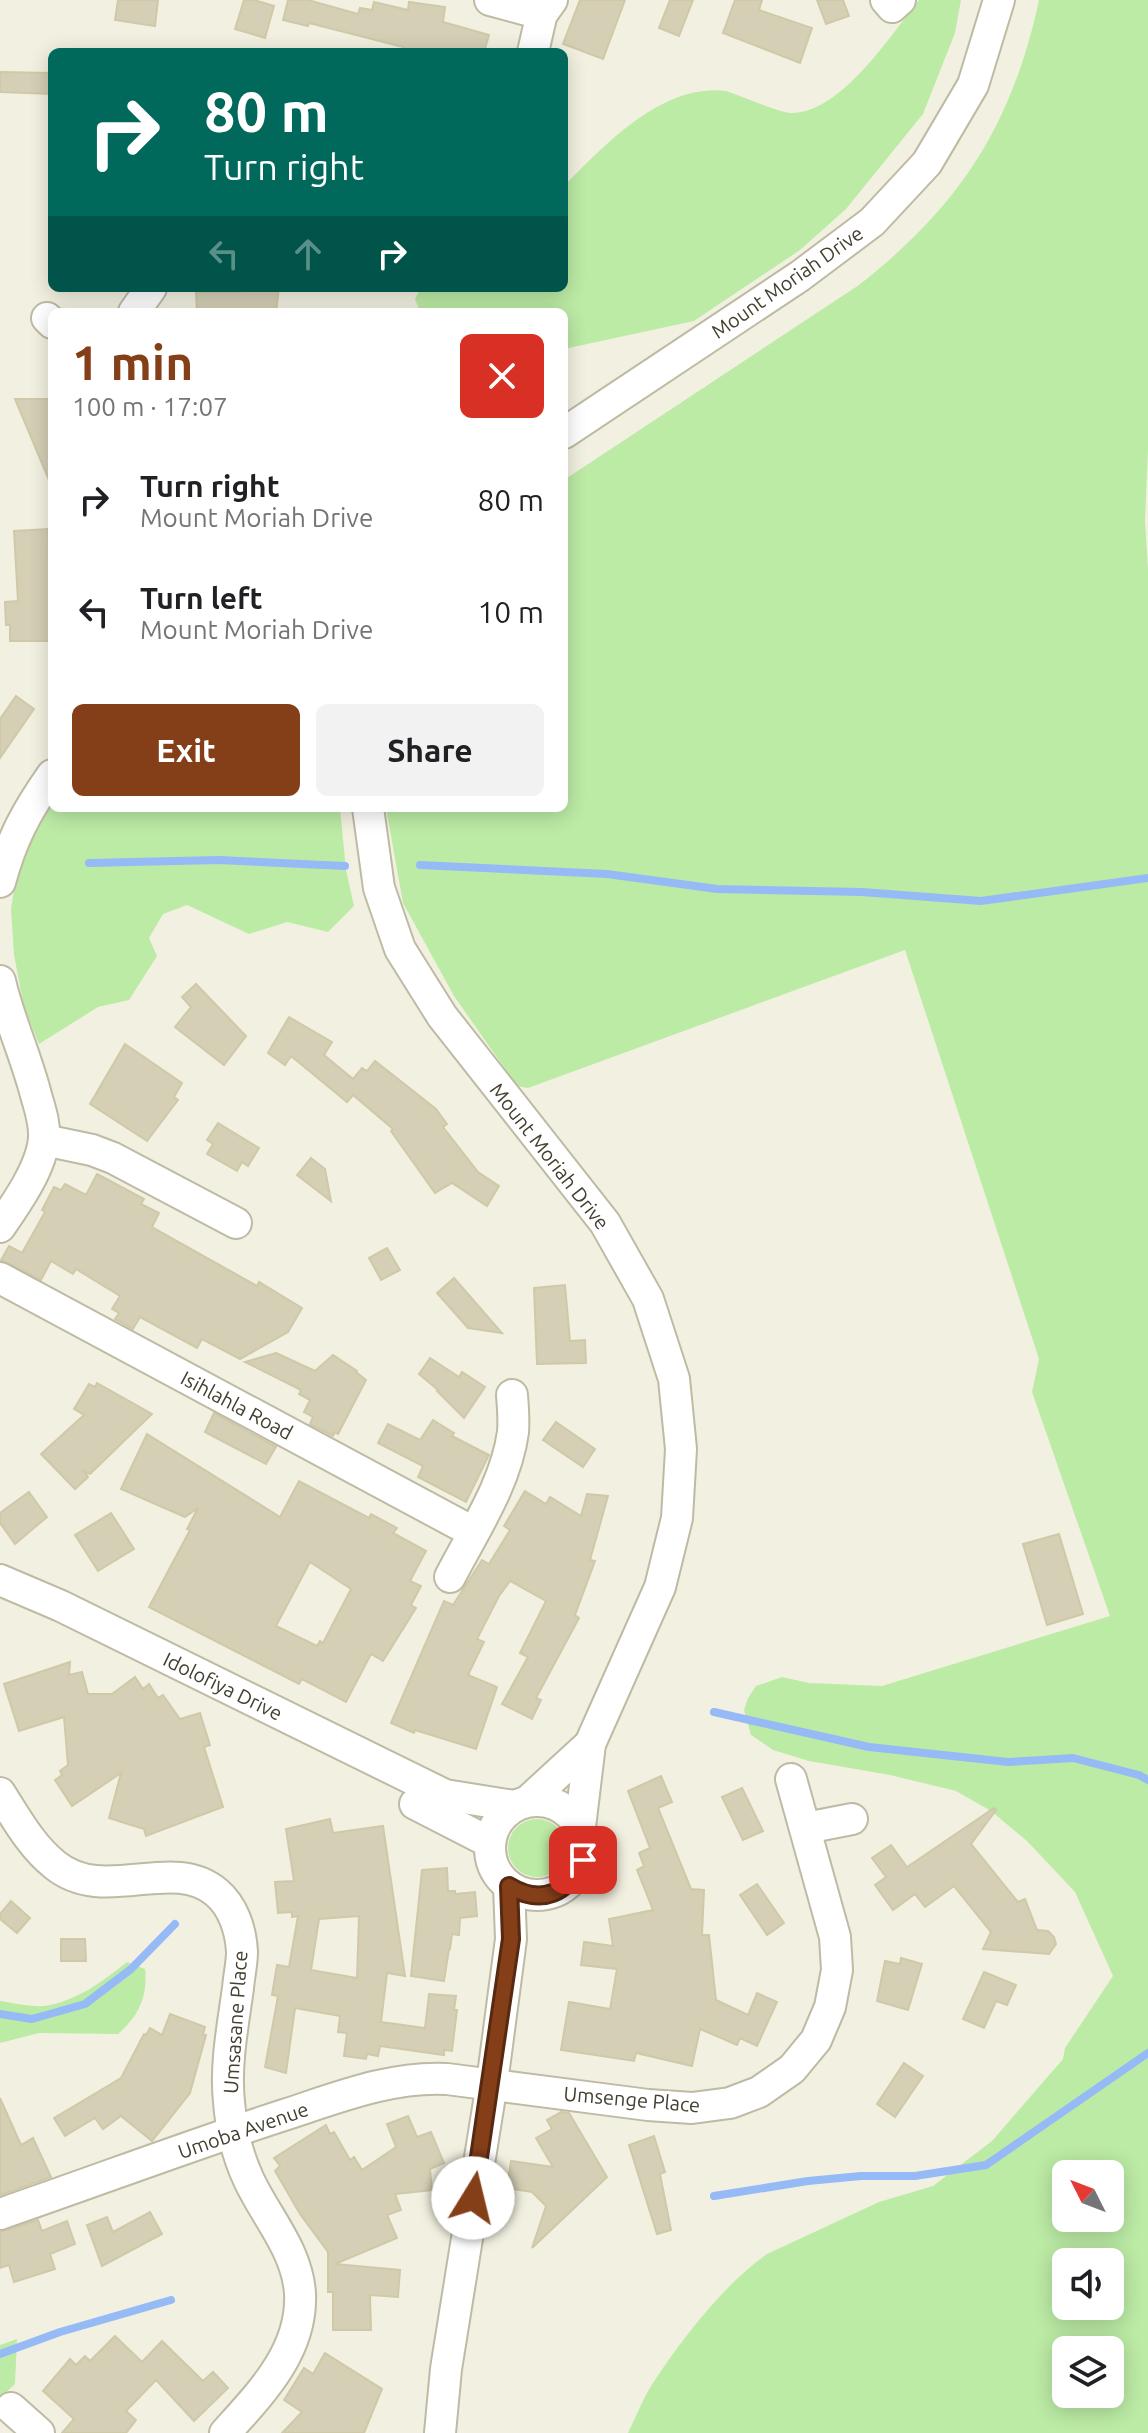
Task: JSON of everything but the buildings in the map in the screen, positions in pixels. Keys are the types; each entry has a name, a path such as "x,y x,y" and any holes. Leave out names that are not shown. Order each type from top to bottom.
{"street":[{"path":"490,0 546,5 534,48"},
{"path":"886,0 892,7 900,0"},
{"name":"Mount Moriah Drive","path":"568,430 800,276 872,222 927,163 973,85 999,0"},
{"path":"0,882 6,837 48,781"},
{"name":"Mount Moriah Drive","path":"369,812 379,888 400,949 442,1016 605,1223 648,1299 674,1379 681,1449 677,1518 660,1587 590,1744 580,1827 585,1843 583,1860 577,1875 565,1887 550,1894 521,1891"},
{"path":"0,981 34,1089 44,1140 19,1199 0,1227"},
{"path":"44,1140 92,1150 113,1158 236,1223"},
{"name":"Isihlahla Road","path":"0,1278 473,1532"},
{"path":"450,1577 497,1485 510,1450 512,1395"},
{"name":"Idolofiya Drive","path":"0,1580 61,1606 445,1795 521,1804"},
{"name":"Mount Moriah Drive","path":"489,1842 496,1823 590,1744"},
{"name":"Umsenge Place","path":"492,2083 648,2105 692,2108 730,2103 759,2092 792,2069 816,2040 830,2007 837,1970 835,1937 791,1779"},
{"name":"Umsasane Place","path":"0,1793 34,1844 55,1866 75,1878 95,1883 182,1878 200,1882 217,1892 230,1908 239,1929 242,1953 228,2076 233,2132 248,2180 281,2234 295,2268 300,2293 292,2342 282,2364 262,2392 225,2433"},
{"path":"440,2433 446,2369 492,2083 511,1939 521,1891 495,1872 489,1842 415,1804 445,1795"},
{"path":"521,1804 543,1800 557,1804 580,1827"},
{"path":"806,1828 852,1819"},
{"name":"Umoba Avenue","path":"0,2214 233,2132 395,2082 423,2078 492,2083"},
{"path":"11,2408 39,2433"}],"green space":[{"path":"919,0 961,0 955,33 923,114 846,209 800,250 694,321 568,348 568,308 418,308 415,299 419,292 568,292 568,182 616,136 657,107 702,91 726,91 786,112 809,110 846,87"},
{"path":"1039,0 1148,0 1148,449 1145,521 1148,569 1148,2433 628,2433 664,2366 704,2314 735,2281 767,2254 879,2202 933,2186 992,2141 1063,2059 1065,2048 1113,1976 1075,1892 1027,1841 991,1811 956,1791 890,1775 809,1761 773,1750 751,1735 744,1710 748,1698 756,1686 782,1677 809,1683 882,1686 1110,1616 1032,1392 1039,1359 905,950 528,1088 517,1086 454,996 403,903 387,812 568,812 568,477 859,285 926,225 977,160 997,124 1028,45"},
{"path":"48,810 340,812 346,870 354,906 328,932 287,922 249,934 187,905 163,914 149,938 157,956 129,1000 98,1007 39,1044 24,1007 14,955 11,909 21,847"},
{"path":"537,1819 548,1821 557,1828 564,1837 564,1859 557,1868 548,1875 537,1877 526,1875 517,1868 510,1859 508,1848 510,1837 517,1828 526,1821"},
{"path":"127,1962 145,1969 145,1988 137,2013 118,2034 39,2033 0,2043 0,2001 33,2006 56,2004 88,1990"},
{"path":"17,2339 15,2384 0,2398 0,2345"}],"waterway":[{"path":"89,863 219,860 345,866"},
{"path":"420,865 607,874 717,889 862,892 981,901 1148,878"},
{"path":"714,1712 869,1747 1008,1762 1073,1758 1148,1780"},
{"path":"0,2014 32,2019 85,2004 131,1969 175,1924"},
{"path":"714,2196 808,2181 861,2176 915,2176 986,2165 1148,2053"},
{"path":"0,2354 60,2332 171,2300"}],"route":[{"path":"473,2198 511,1939 509,1886 534,1896 550,1894 565,1887 577,1875 583,1860"}]}
